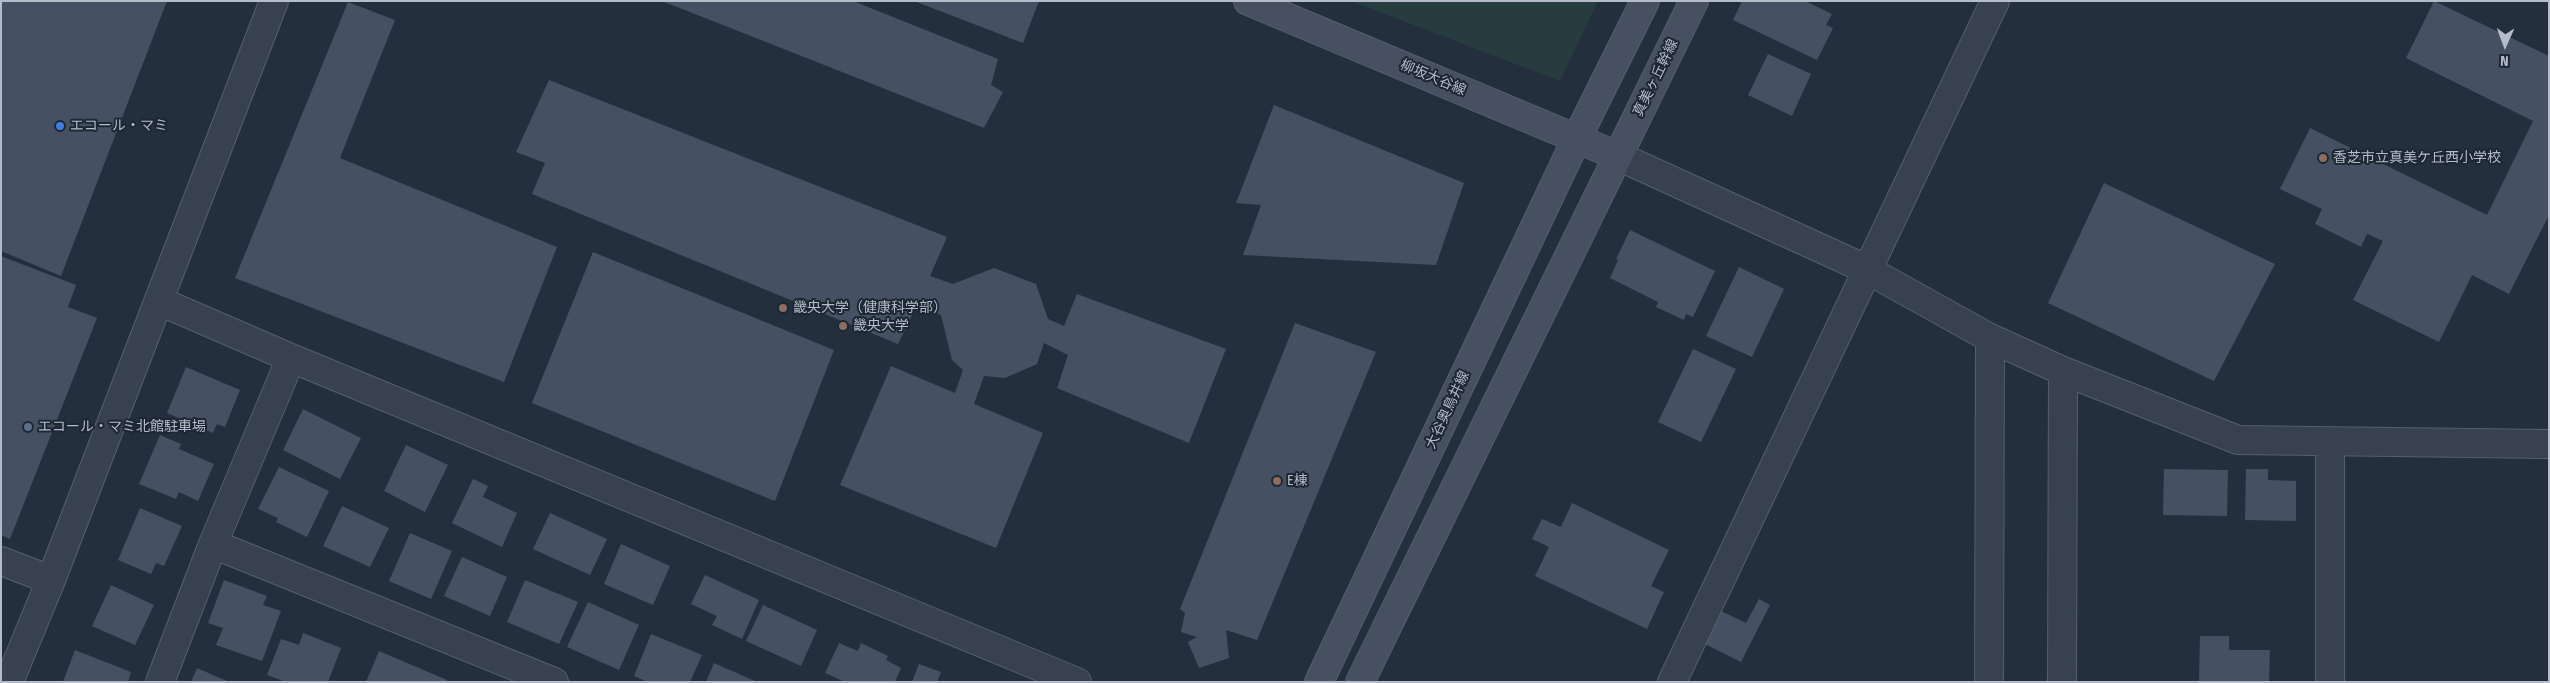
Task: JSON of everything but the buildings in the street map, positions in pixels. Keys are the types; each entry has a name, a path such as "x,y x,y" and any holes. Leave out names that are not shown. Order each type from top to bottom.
{"street":[{"path":"8,682 51,580 274,1"},
{"name":"柳坂大谷線","path":"1248,1 1618,156"},
{"path":"1577,138 1644,1"},
{"name":"真美ヶ丘幹線","path":"1618,156 1694,1"},
{"path":"1672,682 1866,269 1996,1"},
{"name":"大谷奥鳥井線","path":"1318,682 1577,138"},
{"path":"1360,682 1618,156 1866,269 1990,338 2063,371 2238,440 2330,443 2549,444"},
{"path":"159,301 1024,672 1077,682"},
{"path":"1989,682 1990,338"},
{"path":"160,682 213,544 291,358"},
{"path":"2062,682 2063,371"},
{"path":"2330,443 2330,682"},
{"path":"213,544 554,682"},
{"path":"1,561 51,580"}],"green space":[{"path":"1351,1 1598,1 1560,81"}],"place":[{"name":"エコール・マミ","path":"60,126"},
{"name":"香芝市立真美ケ丘西小学校","path":"2323,158"},
{"name":"畿央大学（健康科学部）","path":"783,308"},
{"name":"畿央大学","path":"843,326"},
{"name":"エコール・マミ北館駐車場","path":"28,427"},
{"name":"E棟","path":"1277,481"}]}
